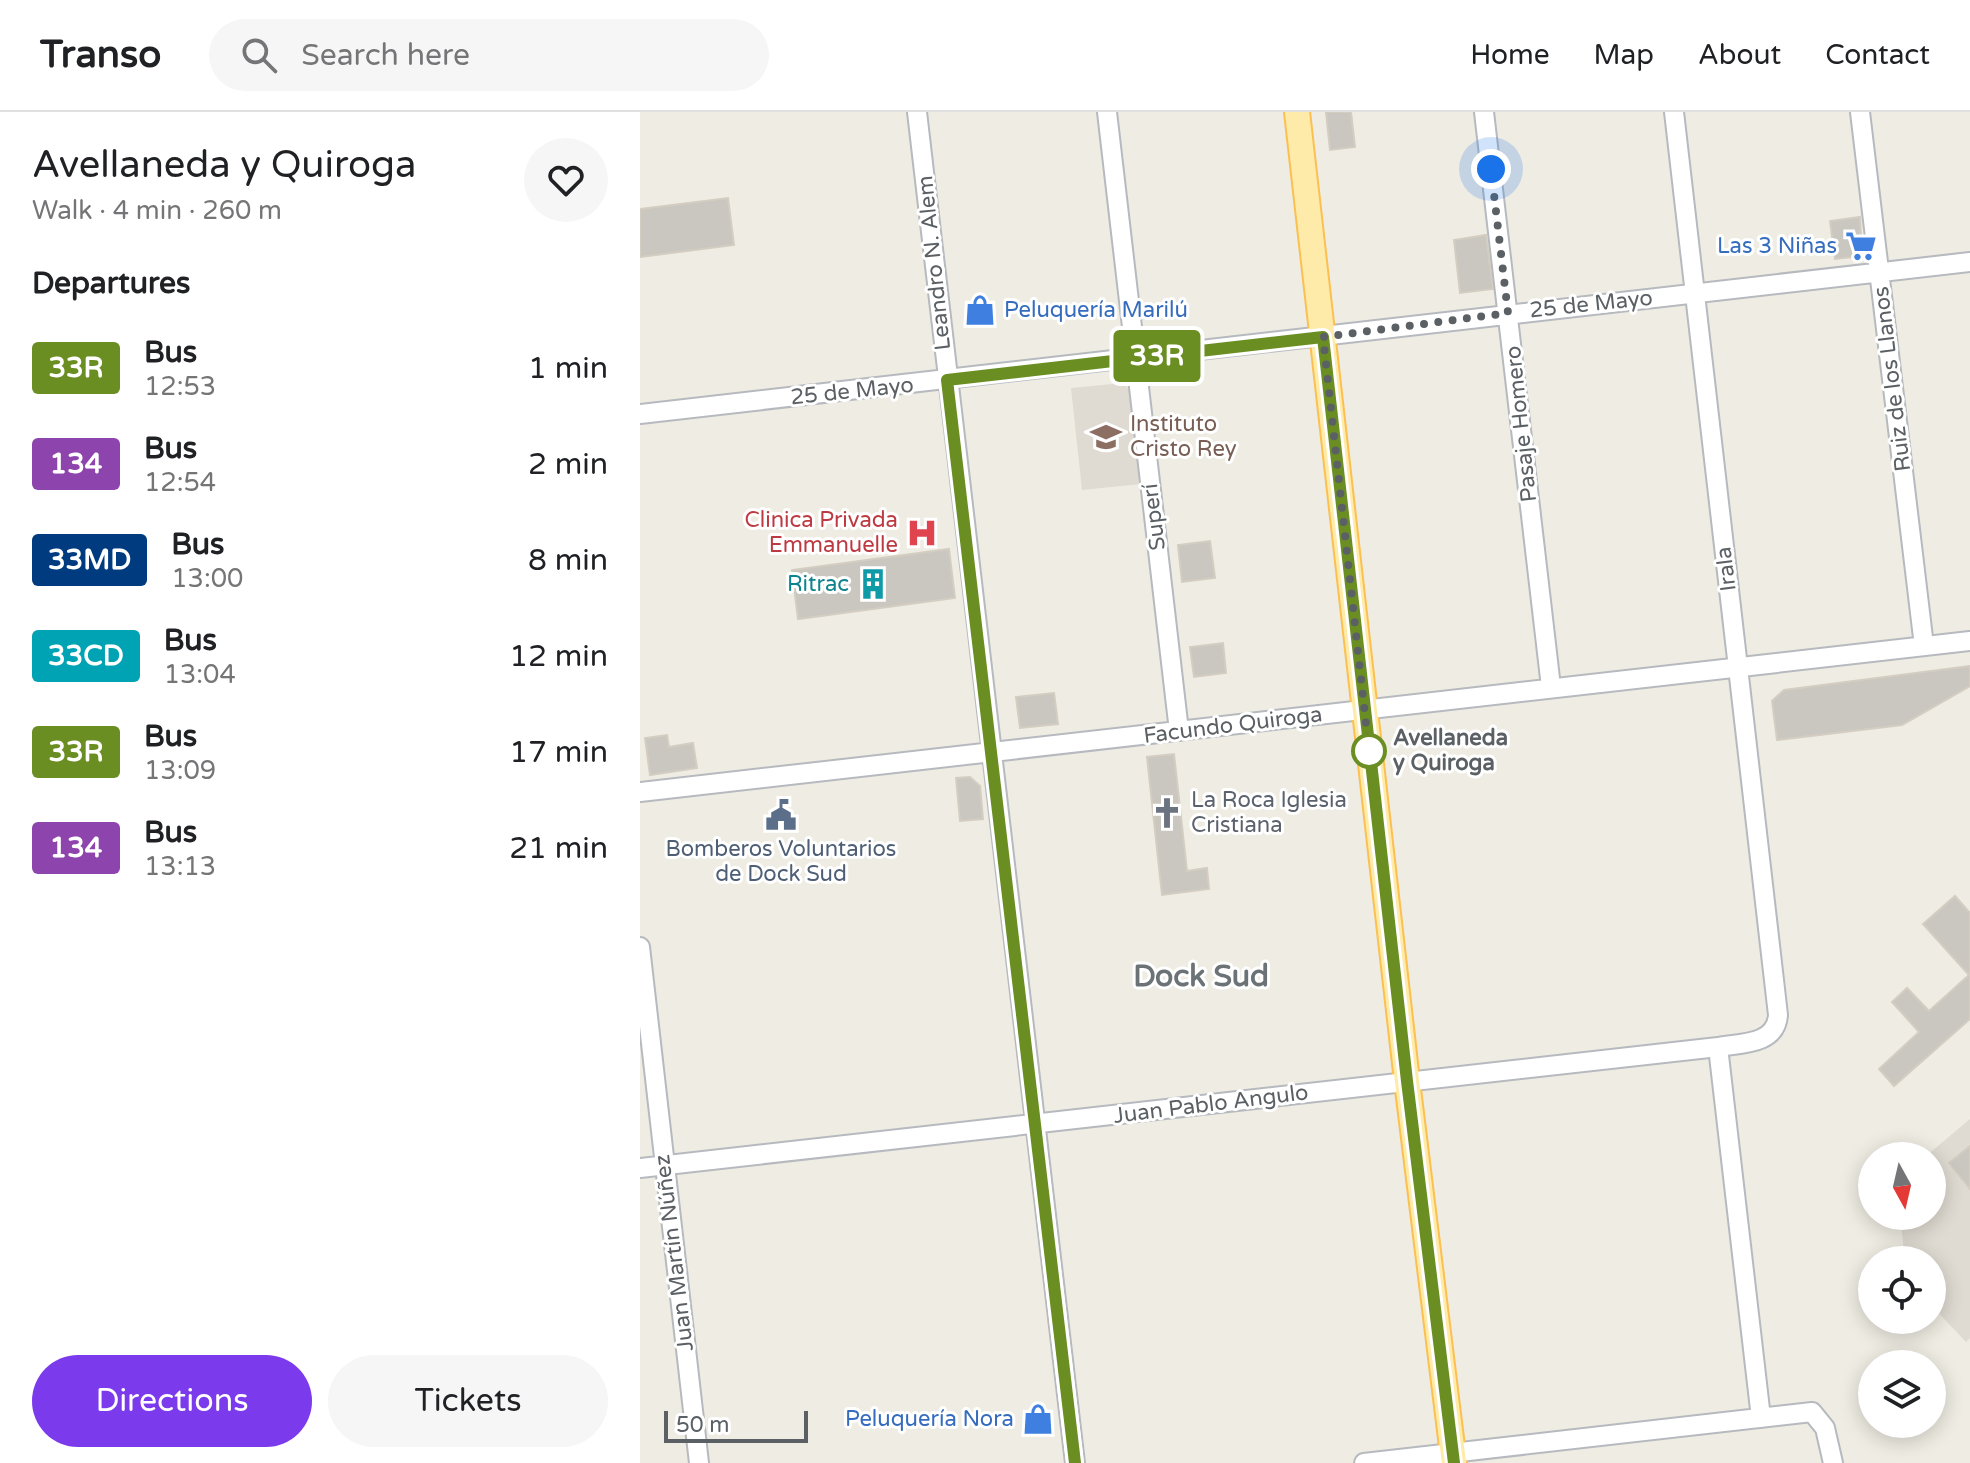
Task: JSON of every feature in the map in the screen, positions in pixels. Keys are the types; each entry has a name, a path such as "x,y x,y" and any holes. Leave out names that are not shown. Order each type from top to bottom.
{"main road":[{"path":"1297,112 1407,1081 1454,1458"}],"street":[{"name":"Leandro N. Alem","path":"917,112 1075,1463"},
{"name":"Superí","path":"1107,112 1179,731"},
{"name":"Pasaje Homero","path":"1484,112 1551,687"},
{"name":"Irala","path":"1674,112 1777,1027"},
{"name":"Ruiz de los Llanos","path":"1860,112 1924,646"},
{"name":"25 de Mayo","path":"640,414 1970,262"},
{"name":"Facundo Quiroga","path":"640,792 1970,641"},
{"name":"Juan Martín Núñez","path":"640,947 699,1463"},
{"name":"Juan Pablo Angulo","path":"640,1168 1718,1047 1762,1039 1777,1027"},
{"path":"1718,1047 1761,1418"},
{"path":"1364,1463 1454,1458 1812,1412 1825,1428 1833,1463"}],"shaded area":[{"name":"Instituto Cristo Rey","path":"1123,383 1131,391 1141,484 1082,490 1071,388"},
{"path":"1970,1119 1970,1338 1966,1342 1946,1321 1946,1246 1903,1246 1902,1230 1946,1230 1946,1142 1943,1142"}],"building":[{"path":"1326,112 1351,112 1355,147 1330,150"},
{"path":"728,198 734,245 640,257 640,209"},
{"path":"1860,217 1862,256 1835,259 1830,221"},
{"path":"1486,235 1493,289 1460,293 1454,240"},
{"path":"1210,541 1215,578 1182,582 1178,545"},
{"name":"Ritrac","path":"949,549 955,598 798,619 792,570"},
{"path":"1223,643 1226,673 1194,677 1190,647"},
{"path":"1970,666 1970,686 1902,725 1777,740 1772,701 1784,690"},
{"path":"1054,693 1058,724 1020,728 1016,697"},
{"path":"667,735 669,747 693,743 697,768 650,775 645,738"},
{"name":"La Roca Iglesia Cristiana","path":"1174,754 1187,871 1207,868 1209,889 1162,895 1147,757"},
{"path":"970,777 980,786 983,819 960,821 956,778"},
{"path":"1955,896 1970,913 1970,1019 1894,1086 1879,1069 1919,1032 1892,1002 1907,988 1929,1011 1969,975 1923,924"},
{"path":"1970,1146 1970,1189 1949,1163"}],"bus line":[{"name":"33R","path":"1075,1463 947,380 1323,337 1407,1081 1454,1463"}],"place":[{"name":"Las 3 Niñas","path":"1861,246"},
{"name":"Peluquería Marilú","path":"980,310"},
{"name":"Instituto Cristo Rey","path":"1106,437"},
{"name":"Clinica Privada Emmanuelle","path":"922,533"},
{"name":"Ritrac","path":"873,584"},
{"name":"Avellaneda y Quiroga","path":"1369,751"},
{"name":"La Roca Iglesia Cristiana","path":"1167,813"},
{"name":"Bomberos Voluntarios de Dock Sud","path":"781,815"},
{"name":"Peluquería Nora","path":"1038,1419"}],"district":[{"name":"Dock Sud","path":"1201,976"}],"route":[{"path":"1369,751 1323,337 1508,313 1491,169"}]}
